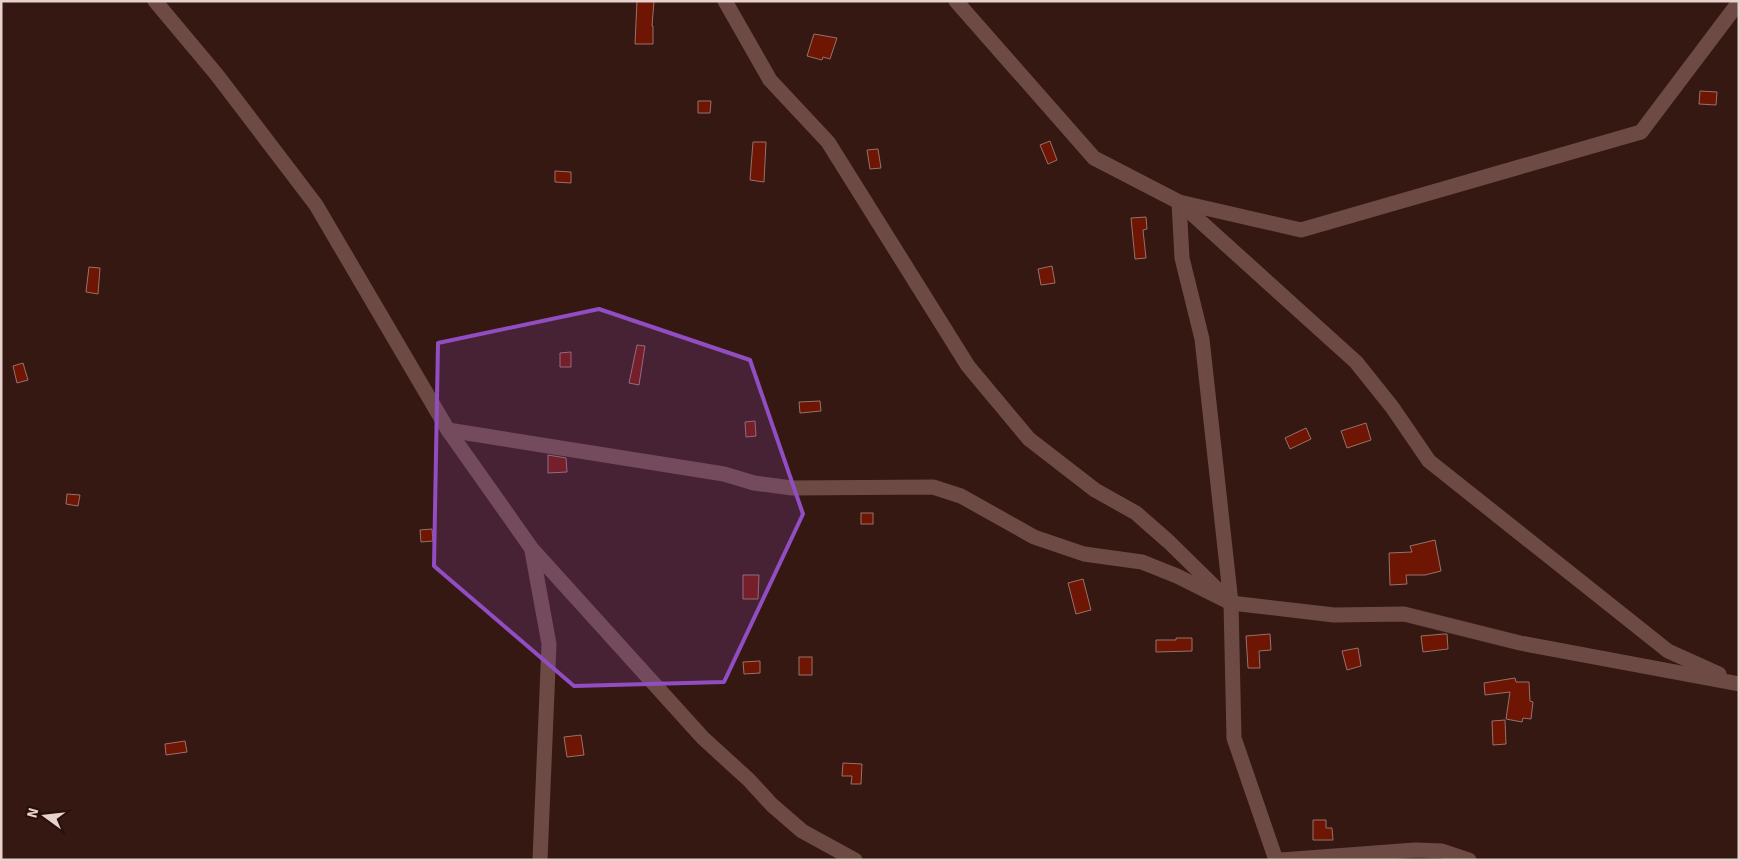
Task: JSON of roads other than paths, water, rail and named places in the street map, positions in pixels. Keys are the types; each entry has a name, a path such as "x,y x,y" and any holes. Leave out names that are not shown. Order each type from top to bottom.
{"street":[{"path":"155,1 217,75 316,205 448,430 532,549 702,738 802,831 855,860"},
{"path":"725,1 770,80 828,142 968,366 1029,439 1095,490 1136,513 1169,542 1231,603"},
{"path":"956,1 1094,158 1179,202 1301,230 1641,132 1739,2"},
{"path":"1179,202 1182,258 1202,339 1231,603 1234,738 1276,860"},
{"path":"1179,202 1356,362 1392,407 1429,461 1668,651 1739,683"},
{"path":"448,430 724,474 754,483 792,488 933,487 962,496 1034,537 1084,554 1142,562 1176,576 1231,603 1334,616 1404,614 1520,643 1739,683"},
{"path":"532,549 549,644 540,860"},
{"path":"1282,860 1415,850 1442,851 1470,860"}]}
